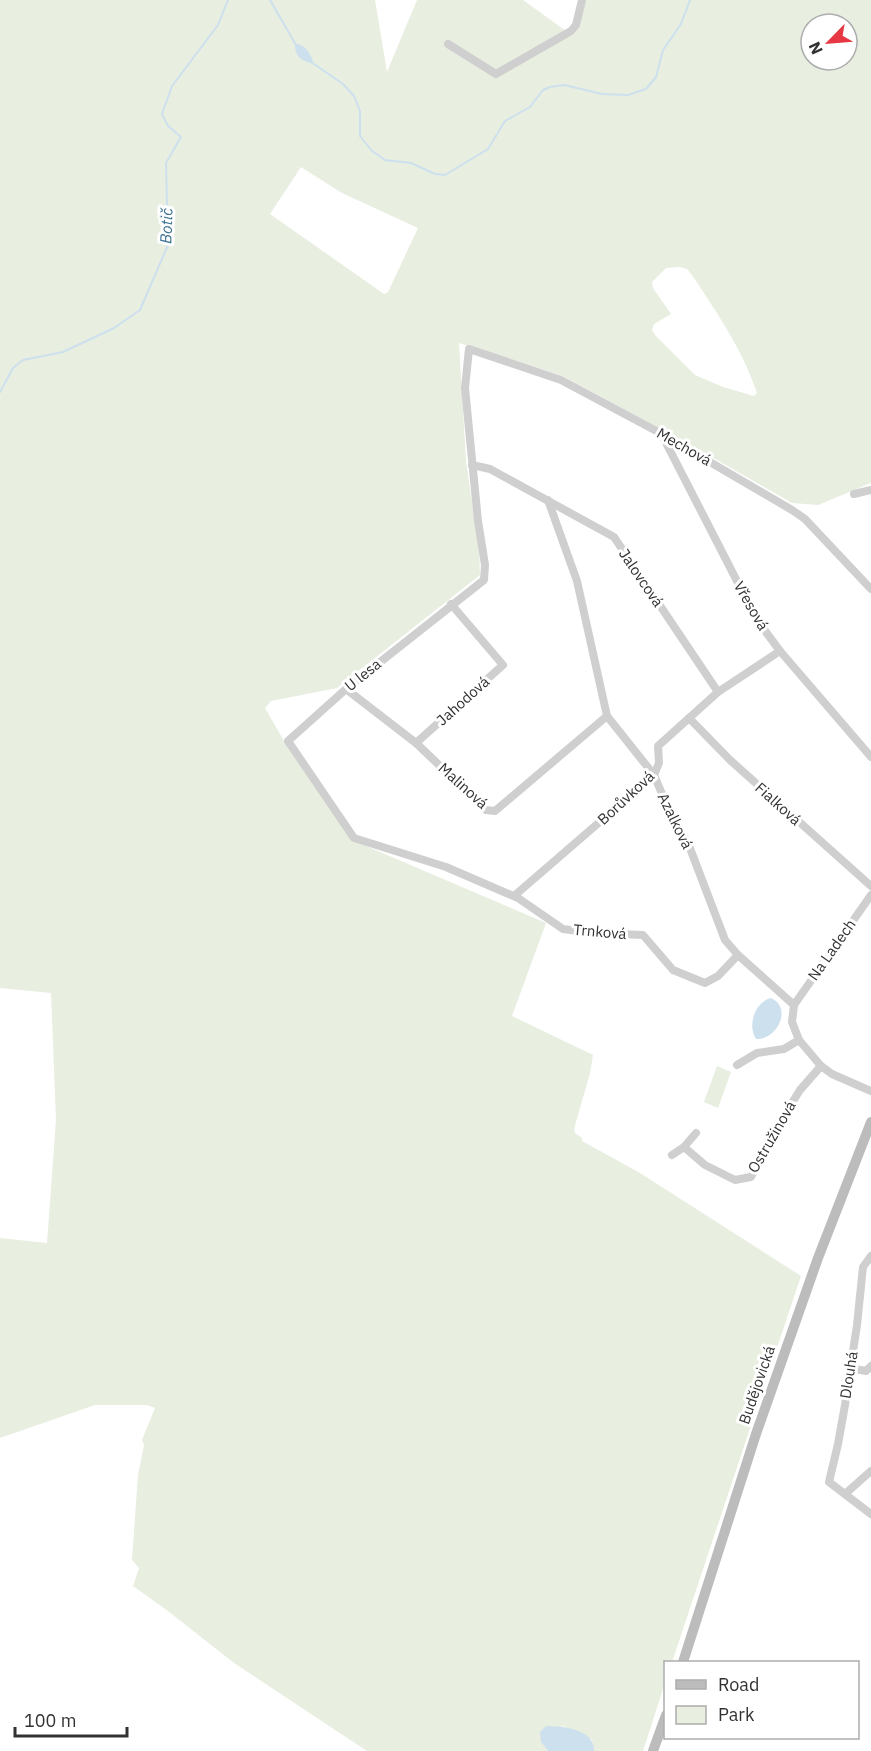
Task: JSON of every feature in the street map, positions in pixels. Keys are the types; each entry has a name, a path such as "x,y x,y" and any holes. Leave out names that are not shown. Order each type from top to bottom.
{"main road":[{"name":"Budějovická","path":"683,1661 756,1434 818,1258 871,1122"},
{"path":"653,1751 664,1721"}],"street":[{"path":"448,44 496,74 571,31 576,25 582,0"},
{"name":"Mechová","path":"469,349 561,380 662,434 806,519 871,589"},
{"name":"U lesa","path":"469,349 465,388 478,521 485,565 484,580 346,689 288,741 354,837 446,867 514,897"},
{"name":"Vřesová","path":"662,434 757,620 780,651 871,757"},
{"name":"Jalovcová","path":"472,465 490,469 614,537 718,692"},
{"path":"854,494 871,490"},
{"name":"Azalková","path":"548,500 577,581 607,716 654,776 671,815 688,843 725,940 738,955 794,1005"},
{"name":"Jahodová","path":"416,743 503,665 452,604"},
{"name":"Borůvková","path":"514,897 654,776 659,763 658,746 689,717 718,692 780,651"},
{"name":"Malinová","path":"346,689 416,743 486,810 495,811 607,716"},
{"name":"Fialková","path":"689,717 730,760 871,886"},
{"name":"Na Ladech","path":"794,1005 871,895"},
{"name":"Trnková","path":"514,897 563,929 643,935 673,970 705,983 718,976 738,955"},
{"path":"794,1005 792,1022 799,1040 821,1066 832,1074 871,1091"},
{"path":"737,1065 757,1053 784,1049 799,1040"},
{"name":"Ostružinová","path":"684,1146 705,1165 735,1180 751,1177 777,1127 800,1090 821,1066"},
{"path":"672,1155 696,1133"},
{"name":"Dlouhá","path":"845,1494 829,1482 838,1444 857,1325 862,1267 871,1256"},
{"path":"850,1368 866,1371 871,1366"},
{"path":"871,1471 845,1494 871,1514"}],"green space":[{"path":"0,0 375,0 387,72 417,0 523,0 566,31 572,27 586,0 871,0 871,483 818,505 792,503 563,376 459,343 466,461 479,551 480,575 337,688 271,701 265,708 284,741 352,840 546,923 512,1016 593,1055 574,1129 582,1141 640,1173 801,1276 672,1661 664,1661 664,1686 643,1751 594,1751 592,1740 562,1726 541,1742 548,1751 367,1751 234,1663 133,1586 139,1568 132,1560 138,1475 144,1445 142,1440 155,1408 147,1405 95,1405 0,1438 0,1238 47,1243 56,1120 51,993 0,988","holes":["301,167 342,193 418,228 388,292 384,294 270,214","666,268 687,269 737,347 757,393 754,396 723,387 695,375 652,330 654,324 671,314 653,288 652,282"]},
{"path":"717,1066 731,1072 718,1108 704,1102"}],"water":[{"path":"297,44 306,49 314,64 299,57 295,46"},
{"path":"771,998 778,1003 781,1009 780,1023 764,1038 756,1039 752,1027 754,1015 765,1000"},
{"path":"546,1726 568,1728 583,1733 593,1744 594,1751 548,1751 541,1742 540,1732"}],"waterway":[{"name":"Botič","path":"0,392 13,368 23,360 63,352 114,328 140,310 168,245 166,163 181,137 168,126 162,114 172,86 218,25 228,0"},
{"path":"270,0 296,45"},
{"path":"314,64 343,84 354,96 360,111 360,136 372,151 385,160 411,163 435,174 445,175 488,149 505,121 530,107 543,90 550,87 564,85 602,94 628,95 646,89 656,77 663,50 681,24 690,0"}]}
